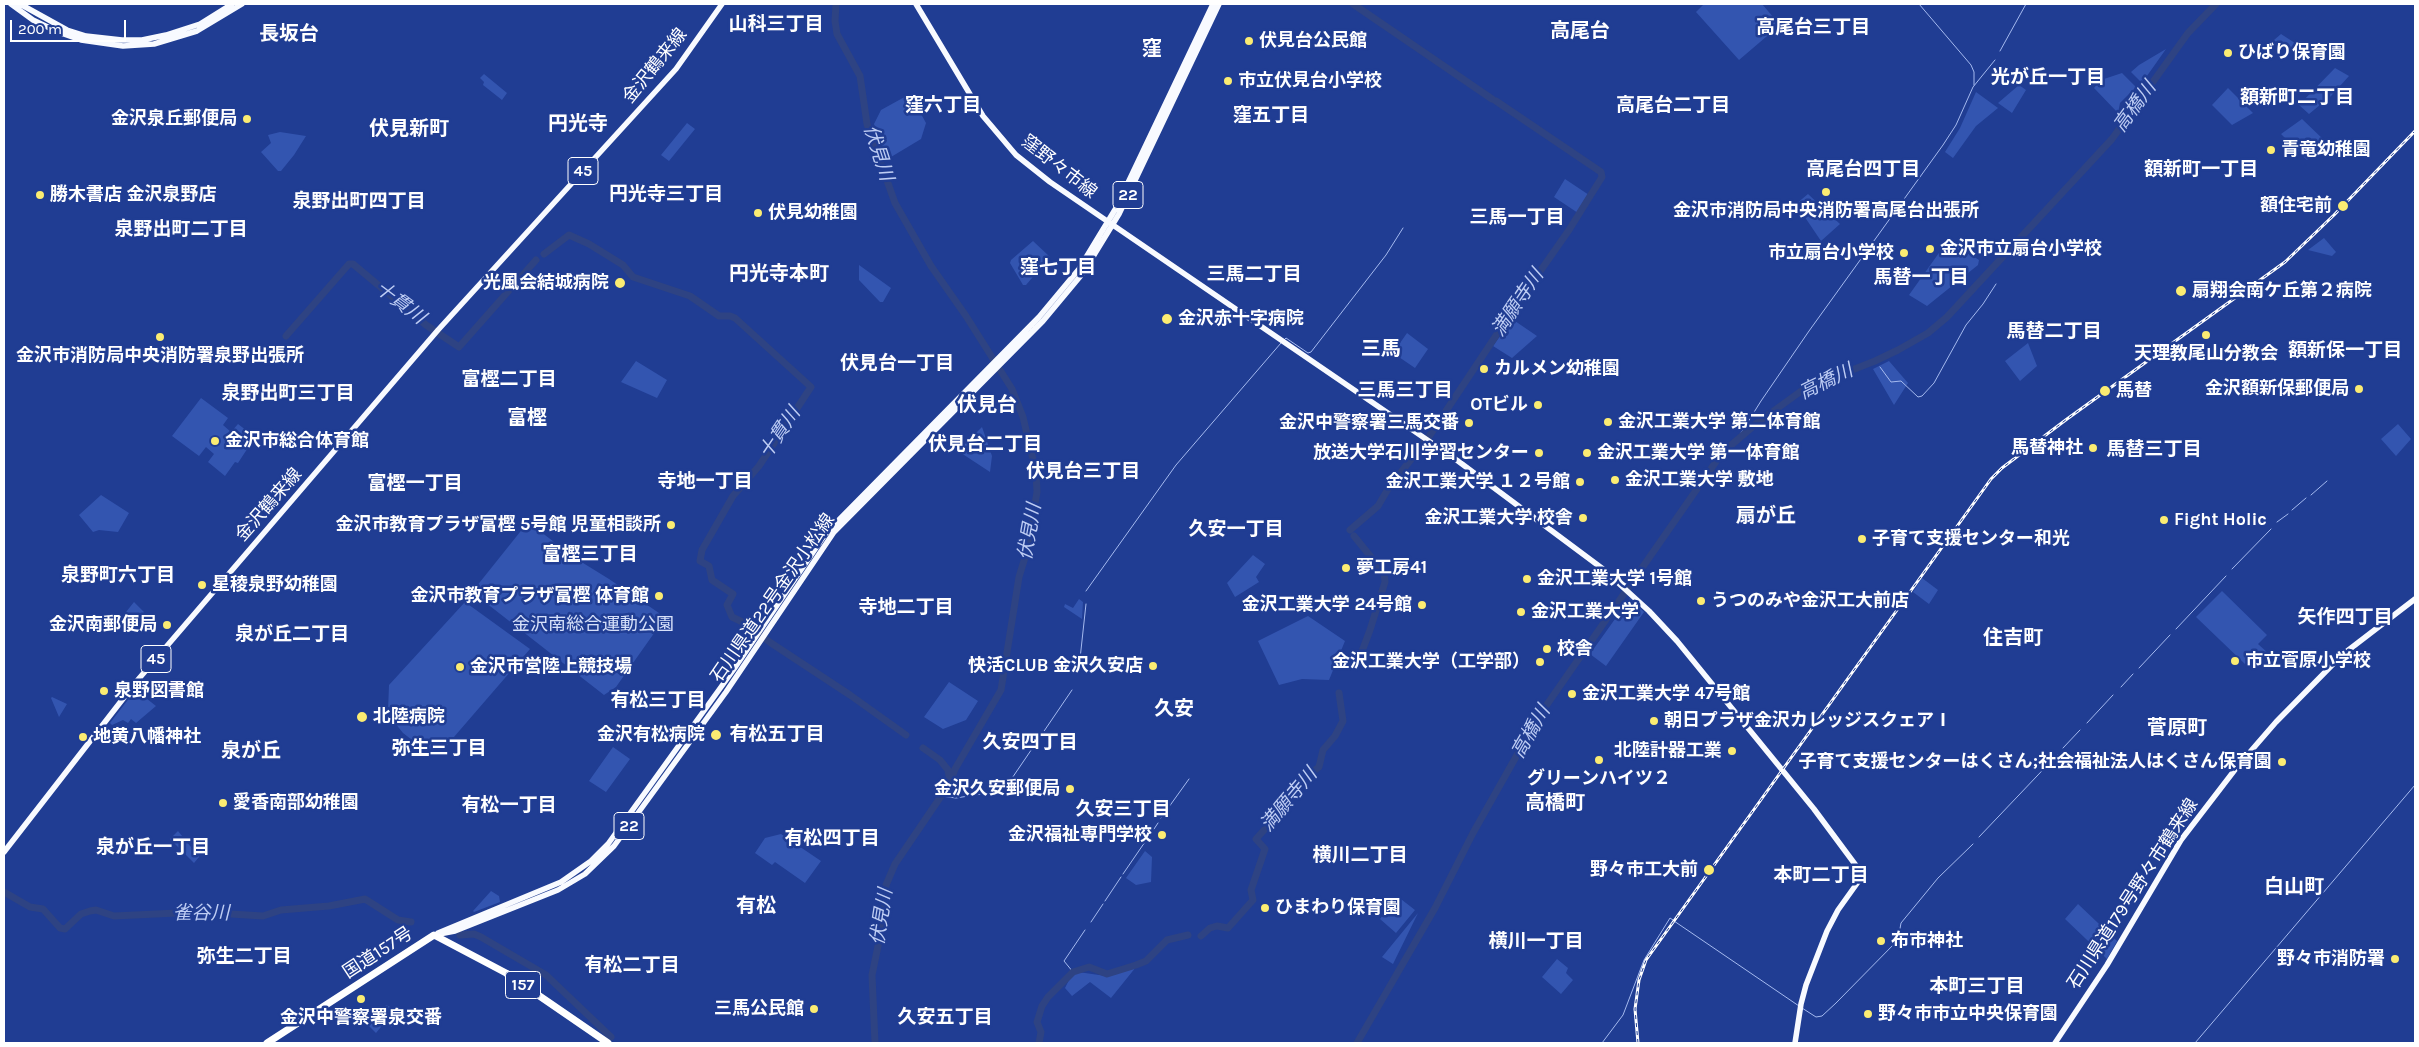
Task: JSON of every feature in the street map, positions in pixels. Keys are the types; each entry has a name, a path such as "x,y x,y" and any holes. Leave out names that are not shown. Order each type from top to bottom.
{"highway":[{"name":"国道157号","path":"267,1043 434,935 506,973 608,1043"}],"main road":[{"path":"11,4 33,20 58,32 81,40 123,46 154,44 197,31 242,4"},
{"path":"20,4 51,23 67,30 86,36 122,40 142,40 166,35 200,24 232,4"},
{"name":"金沢鶴来線","path":"4,852 136,682 436,333 676,69 722,4"},
{"name":"窪野々市線","path":"916,4 983,116 1016,155 1037,172 1426,439 1582,553 1633,596 1677,641 1819,816 1863,875 1831,922 1806,985 1800,1007 1795,1043"},
{"name":"石川県道22号金沢小松線","path":"1111,223 1213,4"},
{"name":"石川県道22号金沢小松線","path":"434,935 451,926 561,882 592,861 621,828 834,532 1001,360 1070,282 1111,223 1219,4"},
{"name":"石川県道179号野々市鶴来線","path":"2054,1043 2107,965 2171,855 2221,786 2276,722 2342,655 2415,599"}],"green space":[{"path":"1704,4 1762,4 1780,25 1739,60 1696,12"},
{"path":"2281,34 2298,45 2289,54 2274,40"},
{"path":"2166,49 2142,83 2131,72 2139,65"},
{"path":"2335,68 2349,76 2331,96 2309,114 2299,105"},
{"path":"2122,73 2136,87 2120,103 2118,113 2094,88 2101,80"},
{"path":"484,74 507,93 502,100 483,85 484,82 480,78"},
{"path":"2019,85 2026,90 2012,113 1998,103"},
{"path":"2228,88 2253,113 2232,125 2212,105"},
{"path":"1976,92 1998,108 1976,126 1953,158 1945,152 1960,128"},
{"path":"910,94 926,123 921,139 886,160 874,124 881,110"},
{"path":"2302,119 2325,141 2307,160 2281,134"},
{"path":"687,123 695,129 669,161 661,155"},
{"path":"280,132 306,136 294,155 281,171 278,171 261,152 271,143 268,135"},
{"path":"1565,179 1589,195 1578,213 1554,197"},
{"path":"1808,194 1840,224 1821,241 1796,204"},
{"path":"2324,238 2336,252 2332,256 2308,250"},
{"path":"1033,241 1050,257 1026,285 1023,285 1010,263"},
{"path":"1946,243 1953,243 1979,260 1978,265 1927,306 1909,295"},
{"path":"859,265 891,288 883,302 880,302 859,280"},
{"path":"1512,319 1537,336 1512,358 1493,346"},
{"path":"1407,333 1428,349 1415,368 1393,353"},
{"path":"2028,343 2037,366 2020,381 2005,361"},
{"path":"636,361 667,380 657,398 621,382"},
{"path":"1889,361 1908,383 1894,405 1873,369"},
{"name":"金沢市総合体育館","path":"201,398 228,418 223,425 231,432 238,424 255,437 238,463 235,462 225,476 208,462 214,454 206,447 199,456 172,436"},
{"path":"2398,424 2411,439 2396,456 2381,439"},
{"path":"982,427 992,456 990,472 958,451"},
{"path":"101,495 129,513 118,532 99,530 93,532 79,515"},
{"name":"金沢南総合運動公園","path":"528,522 575,558 659,613 662,622 616,687 604,695 472,592"},
{"path":"1253,555 1265,564 1256,577 1259,582 1235,597 1227,583"},
{"path":"1922,578 1938,590 1929,604 1913,592"},
{"path":"2222,591 2267,635 2258,644 2269,654 2260,661 2254,656 2245,664 2196,617"},
{"path":"1630,598 1644,612 1606,666 1590,654"},
{"path":"1079,599 1083,602 1082,619 1064,607 1065,604 1073,608"},
{"path":"134,602 144,612 136,626 122,617"},
{"name":"金沢市営陸上競技場","path":"465,602 530,649 441,752 432,748 425,750 403,733 391,718 388,711 389,685"},
{"path":"1308,616 1345,641 1329,680 1302,679 1279,685 1258,641"},
{"path":"949,682 978,701 966,720 943,729 924,717"},
{"path":"137,691 156,706 136,723 131,719 128,723 123,720 112,725 110,723 134,692"},
{"path":"51,698 67,704 59,717"},
{"path":"613,747 630,759 606,792 589,781"},
{"path":"178,831 199,857 194,863 170,839"},
{"path":"781,834 821,861 805,883 775,862 772,865 755,853 765,838"},
{"path":"1145,851 1152,857 1151,882 1136,885 1126,878"},
{"path":"491,891 499,896 500,902 474,912 473,911"},
{"path":"1397,896 1415,910 1396,933 1380,919"},
{"path":"2078,904 2117,941 2107,959 2065,919"},
{"path":"1418,913 1393,964 1382,957"},
{"path":"1557,959 1568,968 1566,973 1573,980 1561,994 1542,977"},
{"path":"1136,967 1111,998 1090,982 1072,996 1065,988 1071,976 1078,972 1106,976"},
{"path":"386,1005 401,1012 392,1027 385,1022 376,1033 369,1026"}],"waterway":[{"name":"伏見川","path":"836,4 835,21 837,34 860,76 867,124 895,203 931,266 966,316 1012,389 1023,417 1036,472 1037,492 1027,551 1019,577 1001,690 955,769 950,783 895,864 886,885 883,922 872,975 875,1043"},
{"name":"満願寺川","path":"1353,4 1492,99"},
{"path":"1919,4 1971,65 1974,72 1974,85"},
{"path":"2000,51 2026,4"},
{"name":"高橋川","path":"1357,1043 1435,908 1473,833 1539,716 1722,453 1757,423 1804,389 1898,350 1928,333 1947,317 2112,139 2188,33 2216,4"},
{"path":"1736,441 1809,331 1943,145 1956,125 1973,87 1995,60"},
{"name":"満願寺川","path":"1350,530 1378,506 1388,489 1430,435 1569,230 1602,177 1601,172 1496,101"},
{"path":"1284,340 1286,338 1308,353 1311,352 1386,255 1403,228"},
{"name":"十貫川","path":"544,254 569,235 589,244 623,265 633,277 690,296 719,316 735,318 811,387 759,466 733,496 702,550 700,561 709,566 712,580 733,594 727,605 732,617 753,627 755,631 771,643 850,695 906,735"},
{"name":"十貫川","path":"286,336 349,264 353,264 426,325 459,347 536,260"},
{"path":"1880,367 1891,382 1901,381 1918,397 1922,396 1934,383 1966,325 1996,284"},
{"path":"1086,591 1176,465 1281,343"},
{"path":"2311,495 2327,481"},
{"path":"2292,510 2306,498"},
{"path":"2277,522 2288,514"},
{"path":"2232,569 2271,529"},
{"name":"満願寺川","path":"1354,536 1384,573 1385,582 1358,662"},
{"path":"2176,629 2226,576"},
{"path":"1080,659 1086,604"},
{"path":"2139,668 2170,635"},
{"path":"2121,687 2133,674"},
{"path":"941,796 956,798 1000,791 1006,787 1072,690"},
{"name":"満願寺川","path":"1201,936 1210,928 1217,926 1228,928 1253,900 1251,890 1265,849 1256,839 1274,819 1302,780 1319,767 1323,750 1335,736 1343,721 1339,693"},
{"path":"2087,723 2113,695"},
{"path":"2063,748 2080,730"},
{"name":"十貫川","path":"923,748 940,760 948,770 950,783"},
{"path":"1979,837 2057,755"},
{"path":"1161,818 1189,779"},
{"path":"2195,1043 2415,785"},
{"path":"1154,829 1158,823"},
{"path":"1123,874 1147,839"},
{"path":"1802,1008 1816,1017 1822,1016 1836,1003 1898,940 1901,923 1938,878 1973,844"},
{"path":"1105,901 1121,877"},
{"name":"雀谷川","path":"4,892 30,907 43,909 60,928 65,929 81,914 96,910 114,916 198,912 263,916 281,910 329,906 365,899 398,920 411,922"},
{"path":"1091,922 1103,904"},
{"path":"1602,1043 1623,1015 1644,960 1670,918 1673,920"},
{"path":"1674,921 1799,1006"},
{"path":"1073,972 1064,961 1085,930"},
{"name":"雀谷川","path":"460,935 474,934 481,937 546,975 611,1037"},
{"name":"満願寺川","path":"1039,1043 1041,1032 1037,1022 1042,1006 1048,997 1073,972 1089,967 1107,974 1136,965 1146,961 1167,940 1188,935"}],"railway":[{"path":"1638,1043 1635,1009 1639,980 1646,960 1991,479 2002,468 2067,419 2285,262 2334,215 2415,131"}],"place":[{"name":"伏見台公民館","path":"1249,41"},
{"name":"ひばり保育園","path":"2228,53"},
{"name":"市立伏見台小学校","path":"1228,81"},
{"name":"金沢泉丘郵便局","path":"247,119"},
{"name":"青竜幼稚園","path":"2271,150"},
{"name":"金沢市消防局中央消防署高尾台出張所","path":"1826,192"},
{"name":"勝木書店 金沢泉野店","path":"40,195"},
{"name":"額住宅前","path":"2343,206"},
{"name":"伏見幼稚園","path":"758,213"},
{"name":"金沢市立扇台小学校","path":"1930,249"},
{"name":"市立扇台小学校","path":"1904,253"},
{"name":"光風会結城病院","path":"620,283"},
{"name":"扇翔会南ケ丘第２病院","path":"2181,291"},
{"name":"金沢赤十字病院","path":"1167,319"},
{"name":"天理教尾山分教会","path":"2206,335"},
{"name":"金沢市消防局中央消防署泉野出張所","path":"160,337"},
{"name":"カルメン幼稚園","path":"1484,369"},
{"name":"金沢額新保郵便局","path":"2359,389"},
{"name":"馬替","path":"2105,391"},
{"name":"OTビル","path":"1538,405"},
{"name":"金沢工業大学 第二体育館","path":"1608,422"},
{"name":"金沢中警察署三馬交番","path":"1469,423"},
{"name":"金沢市総合体育館","path":"215,441"},
{"name":"馬替神社","path":"2093,448"},
{"name":"放送大学石川学習センター","path":"1539,453"},
{"name":"金沢工業大学 第一体育館","path":"1587,453"},
{"name":"金沢工業大学 敷地","path":"1615,480"},
{"name":"金沢工業大学 １２号館","path":"1580,482"},
{"name":"金沢工業大学 校舎","path":"1583,518"},
{"name":"Fight Holic","path":"2164,520"},
{"name":"金沢市教育プラザ富樫 5号館 児童相談所","path":"671,525"},
{"name":"子育て支援センター和光","path":"1862,539"},
{"name":"夢工房41","path":"1346,568"},
{"name":"金沢工業大学 1号館","path":"1527,579"},
{"name":"星稜泉野幼稚園","path":"202,585"},
{"name":"金沢市教育プラザ富樫 体育館","path":"659,596"},
{"name":"うつのみや金沢工大前店","path":"1701,601"},
{"name":"金沢工業大学 24号館","path":"1422,605"},
{"name":"金沢工業大学","path":"1521,612"},
{"name":"金沢南郵便局","path":"167,625"},
{"name":"校舎","path":"1547,649"},
{"name":"市立菅原小学校","path":"2235,661"},
{"name":"金沢工業大学（工学部）","path":"1540,662"},
{"name":"快活CLUB 金沢久安店","path":"1153,666"},
{"name":"金沢市営陸上競技場","path":"460,667"},
{"name":"泉野図書館","path":"104,691"},
{"name":"金沢工業大学 47号館","path":"1572,694"},
{"name":"北陸病院","path":"362,717"},
{"name":"朝日プラザ金沢カレッジスクェアⅠ","path":"1654,721"},
{"name":"金沢有松病院","path":"716,735"},
{"name":"地黄八幡神社","path":"83,737"},
{"name":"北陸計器工業","path":"1732,751"},
{"name":"グリーンハイツ２","path":"1599,760"},
{"name":"子育て支援センターはくさん;社会福祉法人はくさん保育園","path":"2282,762"},
{"name":"金沢久安郵便局","path":"1070,789"},
{"name":"愛香南部幼稚園","path":"223,803"},
{"name":"金沢福祉専門学校","path":"1162,835"},
{"name":"野々市工大前","path":"1709,870"},
{"name":"ひまわり保育園","path":"1265,908"},
{"name":"布市神社","path":"1881,941"},
{"name":"野々市消防署","path":"2395,959"},
{"name":"金沢中警察署泉交番","path":"361,999"},
{"name":"三馬公民館","path":"814,1009"},
{"name":"野々市市立中央保育園","path":"1868,1014"}],"district":[{"name":"山科三丁目","path":"776,25"},
{"name":"高尾台三丁目","path":"1813,28"},
{"name":"高尾台","path":"1580,31"},
{"name":"長坂台","path":"289,34"},
{"name":"窪","path":"1152,49"},
{"name":"光が丘一丁目","path":"2048,78"},
{"name":"額新町二丁目","path":"2297,98"},
{"name":"窪六丁目","path":"943,106"},
{"name":"高尾台二丁目","path":"1673,106"},
{"name":"窪五丁目","path":"1271,116"},
{"name":"円光寺","path":"578,124"},
{"name":"伏見新町","path":"409,129"},
{"name":"高尾台四丁目","path":"1863,170"},
{"name":"額新町一丁目","path":"2201,170"},
{"name":"円光寺三丁目","path":"666,195"},
{"name":"泉野出町四丁目","path":"359,202"},
{"name":"三馬一丁目","path":"1517,218"},
{"name":"泉野出町二丁目","path":"181,230"},
{"name":"窪七丁目","path":"1058,268"},
{"name":"円光寺本町","path":"779,274"},
{"name":"三馬二丁目","path":"1254,275"},
{"name":"馬替一丁目","path":"1921,278"},
{"name":"馬替二丁目","path":"2054,332"},
{"name":"三馬","path":"1381,349"},
{"name":"額新保一丁目","path":"2345,351"},
{"name":"伏見台一丁目","path":"897,364"},
{"name":"富樫二丁目","path":"509,380"},
{"name":"三馬三丁目","path":"1405,391"},
{"name":"泉野出町三丁目","path":"288,394"},
{"name":"伏見台","path":"987,405"},
{"name":"富樫","path":"527,418"},
{"name":"伏見台二丁目","path":"985,445"},
{"name":"馬替三丁目","path":"2154,450"},
{"name":"伏見台三丁目","path":"1083,472"},
{"name":"寺地一丁目","path":"705,482"},
{"name":"富樫一丁目","path":"415,484"},
{"name":"扇が丘","path":"1766,516"},
{"name":"久安一丁目","path":"1236,530"},
{"name":"富樫三丁目","path":"590,555"},
{"name":"泉野町六丁目","path":"118,576"},
{"name":"寺地二丁目","path":"906,608"},
{"name":"矢作四丁目","path":"2345,618"},
{"name":"泉が丘二丁目","path":"292,635"},
{"name":"住吉町","path":"2013,638"},
{"name":"有松三丁目","path":"658,701"},
{"name":"久安","path":"1174,709"},
{"name":"菅原町","path":"2177,728"},
{"name":"有松五丁目","path":"777,735"},
{"name":"久安四丁目","path":"1030,743"},
{"name":"弥生三丁目","path":"439,749"},
{"name":"泉が丘","path":"251,751"},
{"name":"高橋町","path":"1555,803"},
{"name":"有松一丁目","path":"509,806"},
{"name":"久安三丁目","path":"1123,810"},
{"name":"有松四丁目","path":"832,839"},
{"name":"泉が丘一丁目","path":"153,848"},
{"name":"横川二丁目","path":"1360,856"},
{"name":"本町二丁目","path":"1821,876"},
{"name":"白山町","path":"2294,887"},
{"name":"有松","path":"756,906"},
{"name":"横川一丁目","path":"1536,942"},
{"name":"弥生二丁目","path":"244,957"},
{"name":"有松二丁目","path":"632,966"},
{"name":"本町三丁目","path":"1977,987"},
{"name":"久安五丁目","path":"945,1018"}]}
